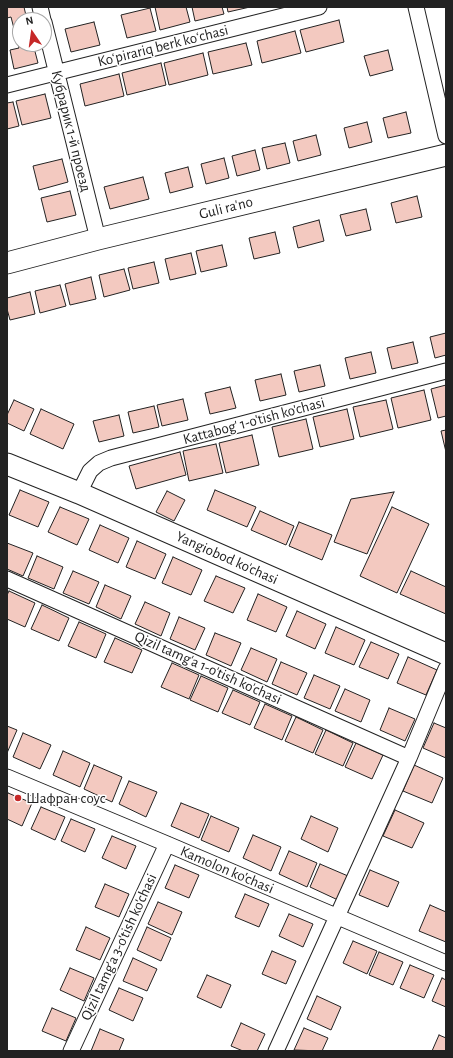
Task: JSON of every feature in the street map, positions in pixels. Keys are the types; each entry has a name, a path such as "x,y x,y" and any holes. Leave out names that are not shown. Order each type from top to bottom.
{"street":[{"name":"Koʻpirariq berk koʻchasi","path":"7,85 319,7"},
{"path":"416,7 446,136"},
{"name":"Кубрарик 1-й проезд","path":"51,52 98,240"},
{"name":"Guli ra'no","path":"7,263 446,155"},
{"name":"Kattabog' 1-o'tish ko'chasi","path":"79,493 90,471 99,463 111,458 446,371"},
{"name":"Yangiobod ko'chasi","path":"7,464 79,493 446,654"},
{"name":"Qizil tamg'a 1-o'tish ko'chasi","path":"7,579 409,758"},
{"path":"276,1051 409,758 446,669"},
{"name":"Kamolon ko'chasi","path":"8,781 167,844 446,963"},
{"name":"Qizil tamg'a 3-o'tish ko'chasi","path":"71,1051 167,844"}],"building":[{"path":"7,7 24,7 25,12 12,12 12,21 11,17 7,18"},
{"path":"155,7 186,7 190,22 160,30"},
{"path":"192,7 222,7 224,14 195,21"},
{"path":"227,7 250,7 228,12"},
{"path":"150,8 156,31 127,38 121,15"},
{"path":"339,20 344,42 306,52 300,30"},
{"path":"94,22 100,45 71,52 65,29"},
{"path":"295,31 301,53 262,63 257,41"},
{"path":"246,43 252,65 213,74 208,52"},
{"path":"10,50 12,50 12,52 35,52 38,63 14,69"},
{"path":"388,50 393,70 370,76 364,56"},
{"path":"203,53 208,75 169,85 164,63"},
{"path":"161,63 166,85 127,95 122,73"},
{"path":"119,74 124,96 85,106 80,84"},
{"path":"45,94 51,118 22,125 16,101"},
{"path":"13,102 19,126 7,129 7,103"},
{"path":"406,112 411,133 388,138 383,118"},
{"path":"367,122 372,142 349,148 344,128"},
{"path":"316,135 321,155 298,161 293,141"},
{"path":"285,143 290,163 267,169 262,148"},
{"path":"255,150 260,170 237,176 232,156"},
{"path":"224,158 229,178 206,184 201,164"},
{"path":"62,159 68,182 39,190 33,166"},
{"path":"188,167 193,187 170,193 165,173"},
{"path":"143,177 149,199 110,209 104,187"},
{"path":"70,191 76,215 47,222 41,198"},
{"path":"417,196 422,217 396,223 391,203"},
{"path":"366,209 371,230 346,236 340,215"},
{"path":"319,220 324,241 298,248 293,227"},
{"path":"275,232 280,253 254,259 249,238"},
{"path":"222,245 227,266 201,272 196,251"},
{"path":"191,253 196,274 170,280 165,259"},
{"path":"154,262 159,283 133,289 128,268"},
{"path":"124,269 130,290 104,297 99,275"},
{"path":"91,277 96,299 70,305 65,284"},
{"path":"60,285 66,306 40,313 35,291"},
{"path":"30,292 35,314 10,320 7,309 7,298"},
{"path":"446,333 446,355 435,358 430,337"},
{"path":"413,342 418,363 392,369 387,348"},
{"path":"371,352 376,373 350,379 345,358"},
{"path":"320,365 325,386 299,392 294,371"},
{"path":"281,374 286,395 260,401 255,380"},
{"path":"446,385 446,416 438,418 431,389"},
{"path":"230,387 236,408 210,414 205,393"},
{"path":"424,390 431,420 398,428 391,398"},
{"path":"183,399 188,420 162,426 157,405"},
{"path":"14,400 34,409 24,431 7,423 7,415"},
{"path":"386,400 393,429 360,437 353,407"},
{"path":"154,406 159,427 133,433 128,412"},
{"path":"41,409 74,424 63,449 30,434"},
{"path":"347,409 354,439 320,447 313,417"},
{"path":"119,415 124,436 99,442 93,421"},
{"path":"306,419 313,449 279,457 272,427"},
{"path":"446,430 446,452 441,431"},
{"path":"252,435 259,465 226,473 219,443"},
{"path":"216,444 223,473 189,481 183,451"},
{"path":"180,452 186,475 136,489 129,466"},
{"path":"20,490 49,502 38,527 9,515"},
{"path":"215,490 256,507 247,527 207,510"},
{"path":"167,491 185,500 174,521 156,512"},
{"path":"394,492 367,554 334,542 351,499"},
{"path":"60,507 89,519 77,545 48,532"},
{"path":"392,507 429,524 397,593 360,576"},
{"path":"260,511 294,526 286,545 251,530"},
{"path":"299,522 332,535 322,560 289,546"},
{"path":"100,525 129,538 118,563 89,550"},
{"path":"137,541 166,554 155,579 126,567"},
{"path":"7,543 33,553 23,576 7,569"},
{"path":"37,556 63,567 54,589 28,578"},
{"path":"173,557 202,570 191,595 162,583"},
{"path":"73,571 99,582 89,604 63,593"},
{"path":"411,571 446,587 446,614 400,594"},
{"path":"216,576 245,588 233,613 204,601"},
{"path":"105,585 131,596 121,619 96,607"},
{"path":"9,591 35,603 25,627 7,619 7,595"},
{"path":"258,594 287,607 276,632 247,620"},
{"path":"145,602 170,613 161,636 135,624"},
{"path":"42,605 69,618 59,641 31,629"},
{"path":"297,611 326,624 315,649 286,636"},
{"path":"179,617 205,628 195,650 170,639"},
{"path":"79,622 106,634 96,658 68,646"},
{"path":"336,627 365,640 354,665 325,653"},
{"path":"215,633 241,643 231,666 206,655"},
{"path":"115,638 142,650 132,673 104,662"},
{"path":"371,642 399,654 388,679 359,667"},
{"path":"251,648 277,659 267,682 241,670"},
{"path":"408,657 437,670 426,695 397,683"},
{"path":"281,662 307,673 297,695 272,684"},
{"path":"172,663 199,675 189,699 161,687"},
{"path":"314,675 340,686 330,709 304,698"},
{"path":"201,676 228,688 218,712 190,700"},
{"path":"345,689 370,700 361,722 335,711"},
{"path":"233,690 260,702 250,725 222,713"},
{"path":"265,704 292,716 282,740 254,728"},
{"path":"389,708 415,719 405,741 380,730"},
{"path":"296,717 323,730 313,753 285,741"},
{"path":"434,723 446,728 446,758 423,748"},
{"path":"7,726 17,730 7,753"},
{"path":"326,730 353,743 343,766 315,754"},
{"path":"23,733 51,745 40,769 13,757"},
{"path":"356,743 383,755 372,779 345,767"},
{"path":"63,751 90,763 80,787 53,775"},
{"path":"94,765 122,777 112,802 84,789"},
{"path":"414,765 443,778 432,803 403,791"},
{"path":"129,781 157,792 146,817 119,804"},
{"path":"8,793 32,803 22,826 7,819"},
{"path":"181,803 209,814 199,838 171,826"},
{"path":"41,807 65,817 55,840 31,829"},
{"path":"395,810 424,823 412,848 383,836"},
{"path":"211,816 239,828 229,852 201,840"},
{"path":"311,816 338,828 328,852 301,839"},
{"path":"71,819 95,829 85,852 61,841"},
{"path":"253,835 281,847 271,871 243,858"},
{"path":"112,836 136,846 126,869 102,858"},
{"path":"289,851 317,863 307,887 279,874"},
{"path":"320,864 348,876 338,900 310,887"},
{"path":"175,865 199,875 189,898 165,888"},
{"path":"370,870 399,882 388,907 359,895"},
{"path":"105,884 129,894 119,917 95,907"},
{"path":"245,894 269,904 259,927 235,917"},
{"path":"158,902 182,912 172,935 148,924"},
{"path":"430,905 446,912 446,942 419,931"},
{"path":"289,914 313,924 303,947 279,936"},
{"path":"86,927 110,938 100,960 76,950"},
{"path":"147,927 171,938 161,961 137,950"},
{"path":"353,941 377,951 367,974 343,963"},
{"path":"272,951 296,961 286,984 262,974"},
{"path":"379,952 403,962 393,985 369,975"},
{"path":"133,958 157,969 147,991 123,981"},
{"path":"410,965 434,975 424,998 400,988"},
{"path":"70,968 94,978 84,1001 60,990"},
{"path":"207,975 231,985 221,1008 197,997"},
{"path":"442,978 446,980 446,1007 432,1001"},
{"path":"119,988 143,998 133,1021 109,1010"},
{"path":"317,996 341,1007 331,1030 307,1019"},
{"path":"52,1008 76,1018 66,1041 42,1031"},
{"path":"241,1023 265,1034 257,1051 243,1051 231,1046"},
{"path":"304,1028 328,1038 322,1051 294,1050"},
{"path":"100,1029 124,1039 119,1051 91,1051"},
{"path":"439,1035 446,1038 446,1051 432,1051"}],"place":[{"name":"Шафран соус","path":"18,798"}]}
